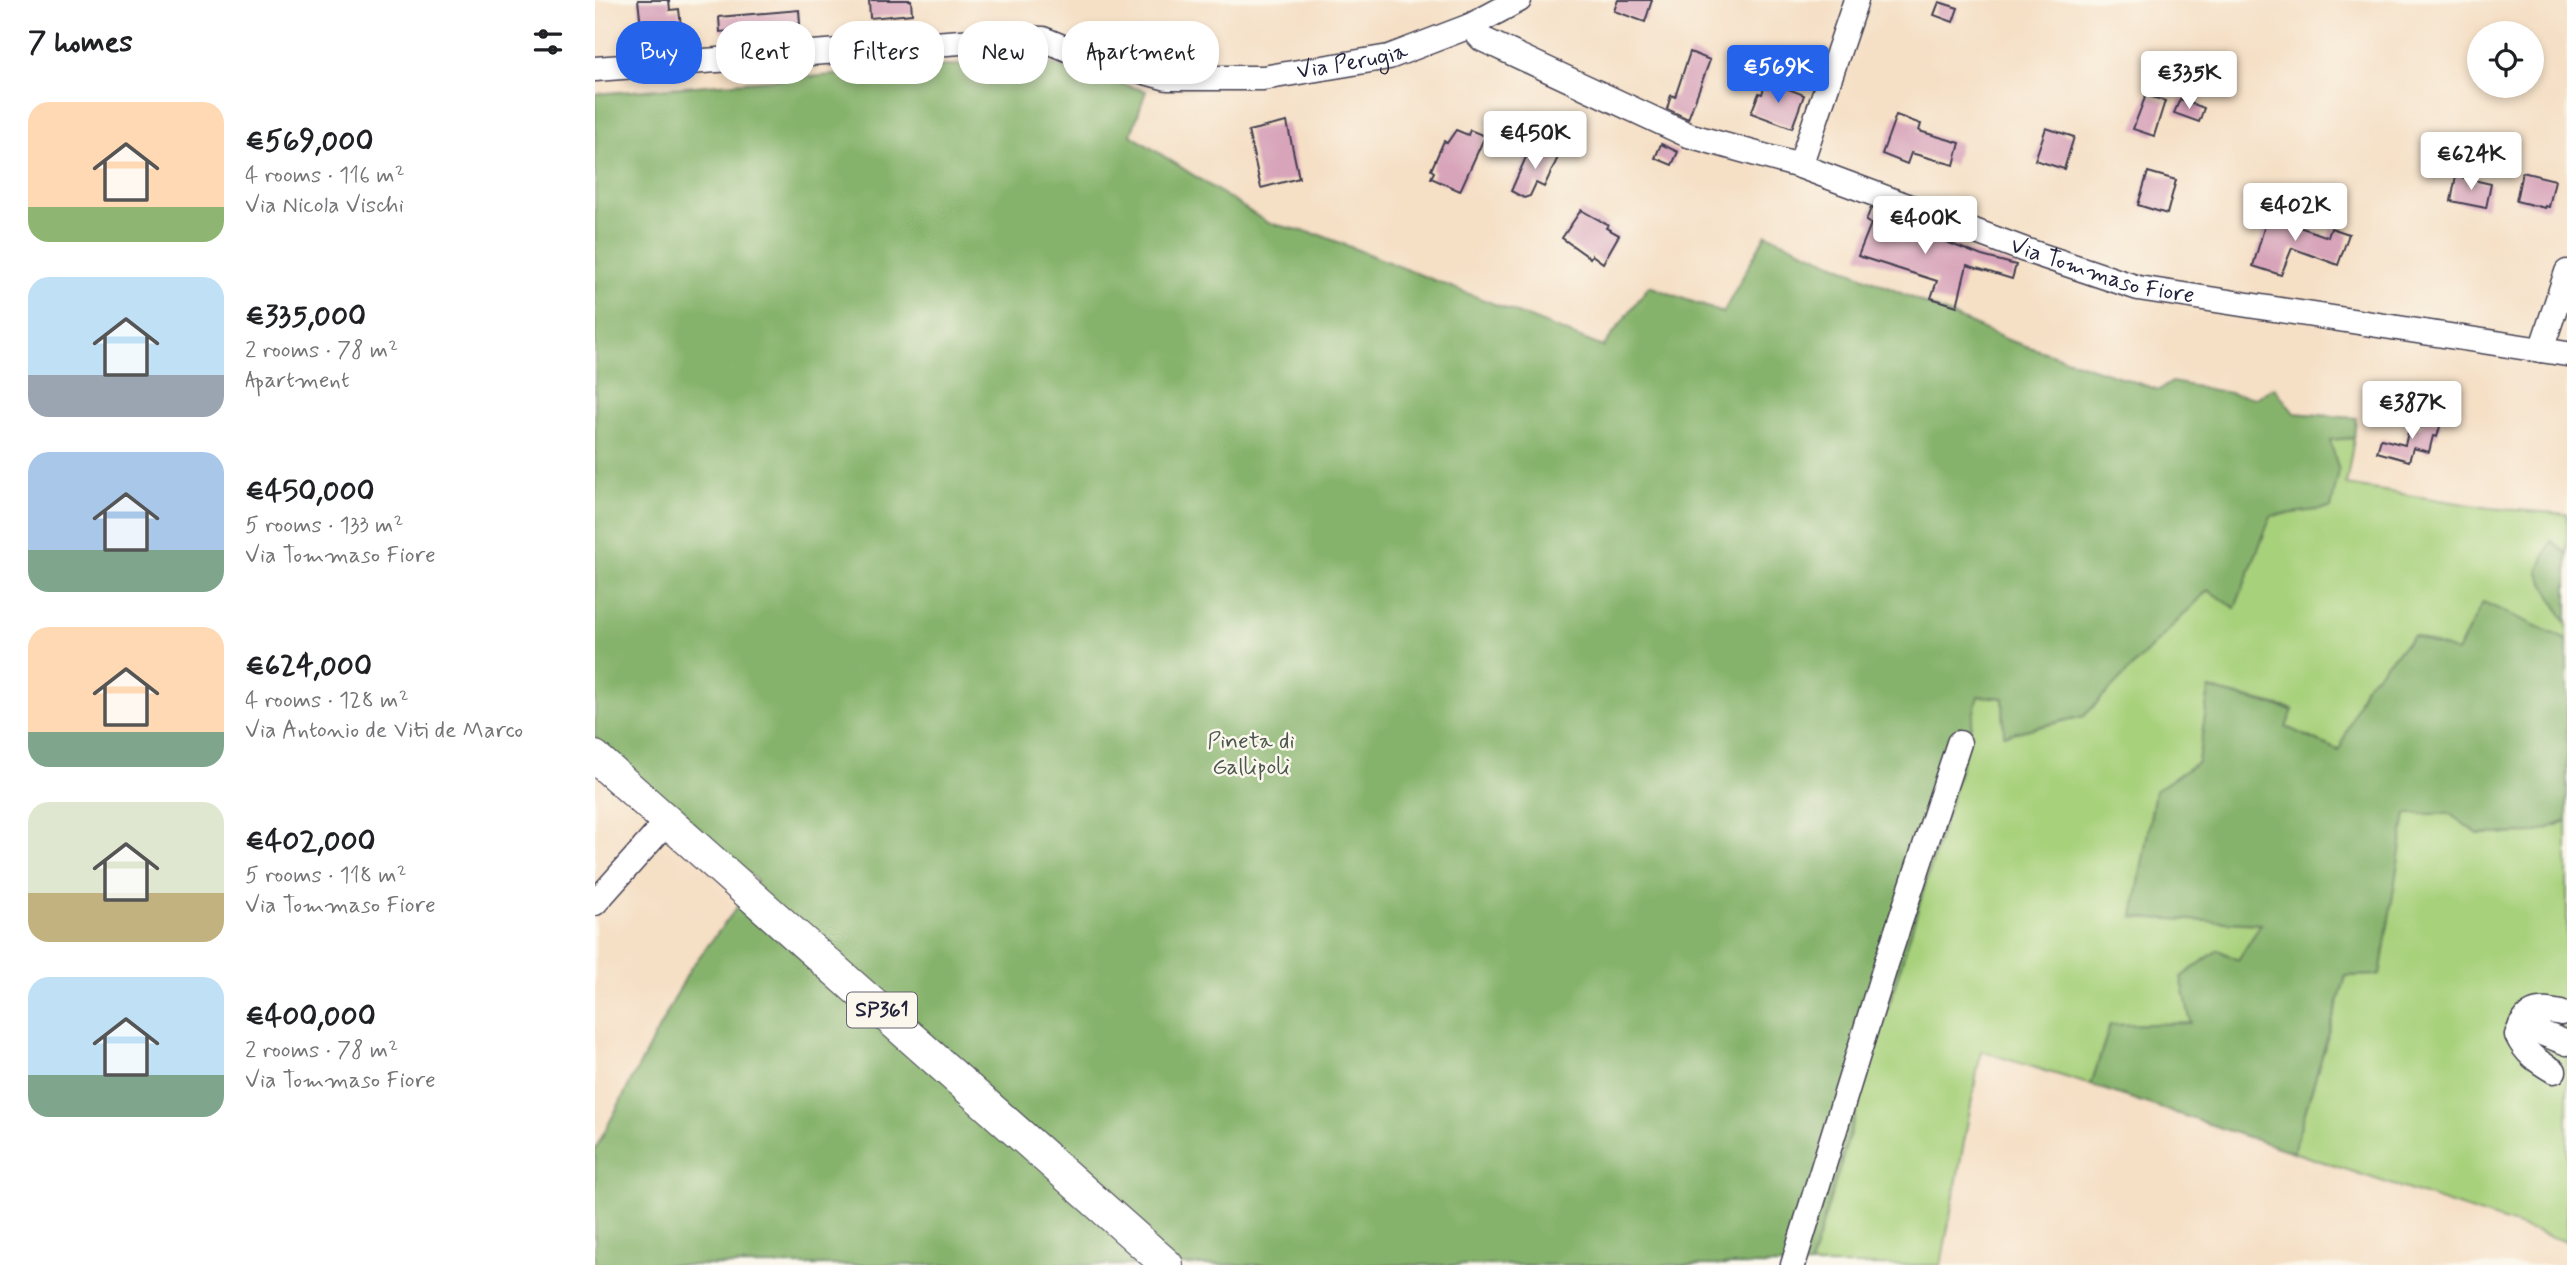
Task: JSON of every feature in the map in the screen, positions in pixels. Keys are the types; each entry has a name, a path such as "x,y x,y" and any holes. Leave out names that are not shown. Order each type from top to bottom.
{"main road":[{"name":"SP361","path":"595,757 1167,1265"}],"street":[{"name":"Via Perugia","path":"595,69 1016,38 1043,39 1082,55 1167,78 1263,78 1389,57 1470,26 1519,0"},
{"path":"1800,166 1856,0"},
{"name":"Via Tommaso Fiore","path":"1470,26 1482,39 1688,135 1800,166 2025,250 2138,288 2567,354"},
{"path":"2541,350 2567,272"},
{"path":"1793,1265 1886,964 1959,743"},
{"path":"595,902 667,821"},
{"path":"2554,1071 2532,1058 2517,1035 2529,1014 2541,1009 2561,1013"},
{"path":"2521,1025 2567,1043"}],"green space":[{"name":"Pineta di Gallipoli","path":"1048,63 1062,67 1062,84 1121,84 1146,91 1131,135 1268,223 1320,235 1603,347 1649,286 1723,313 1766,234 2008,340 2159,390 2172,382 2256,398 2274,387 2294,413 2356,418 2354,438 2330,440 2339,471 2331,508 2271,516 2235,608 2208,590 2084,716 2004,735 2003,698 1978,696 1960,770 1810,1265 595,1265 595,1150 690,969 757,881 595,737 595,94 720,84 815,84 815,76 829,75 829,84 944,84 944,66 958,65 958,84 1048,84"},
{"path":"2354,438 2346,485 2490,508 2567,514 2567,554 2552,541 2538,572 2567,625 2567,640 2484,603 2457,652 2365,686 2340,751 2286,727 2293,709 2209,689 2198,762 2155,791 2133,917 2261,923 2238,961 2218,950 2191,1024 2110,1025 2091,1085 1981,1051 1941,1265 1810,1265 1960,770 1978,695 2003,698 2004,735 2084,716 2208,590 2235,608 2271,516 2339,471 2329,439"},
{"path":"2551,541 2567,554 2567,625 2538,572"},
{"path":"2483,602 2567,640 2567,821 2535,833 2478,834 2450,814 2406,814 2380,975 2346,976 2293,1152 2091,1085 2110,1025 2191,1023 2181,977 2218,950 2238,960 2261,924 2133,917 2155,791 2198,762 2209,689 2293,710 2286,727 2339,751 2365,686 2413,636 2457,652"},
{"path":"2405,814 2450,814 2478,834 2535,833 2567,821 2567,1242 2293,1152 2346,976 2380,975"}],"building":[{"path":"638,0 669,0 670,10 679,9 680,21 640,21"},
{"path":"869,0 911,0 912,14 870,18"},
{"path":"1618,0 1652,0 1645,22 1614,11"},
{"path":"1939,2 1958,8 1953,22 1934,15"},
{"path":"799,10 800,21 719,21 719,17"},
{"path":"1690,52 1710,60 1688,119 1667,109 1671,95 1675,97"},
{"path":"1765,85 1780,90 1781,86 1804,95 1792,128 1751,113"},
{"path":"2146,95 2165,101 2154,136 2133,129"},
{"path":"2180,99 2204,108 2199,122 2174,113"},
{"path":"1896,115 1921,124 1919,131 1960,143 1954,165 1911,153 1907,164 1882,154"},
{"path":"1287,122 1299,178 1261,188 1248,131"},
{"path":"2046,128 2074,137 2064,169 2035,160"},
{"path":"1456,130 1468,135 1470,130 1485,136 1460,191 1431,178 1434,172 1431,170 1444,141 1447,143"},
{"path":"1661,144 1678,152 1672,165 1655,158"},
{"path":"1543,145 1560,153 1544,187 1536,183 1530,196 1524,198 1511,191 1530,148 1539,152"},
{"path":"2148,172 2176,180 2167,214 2138,205"},
{"path":"2522,172 2555,180 2549,207 2516,201"},
{"path":"2456,176 2491,184 2486,208 2451,201"},
{"path":"1871,208 1909,223 1908,227 1982,256 2016,265 2012,279 1967,265 1957,306 1931,298 1937,281 1858,256 1871,224 1866,221"},
{"path":"1581,210 1608,225 1606,228 1619,235 1603,263 1592,255 1590,258 1562,238"},
{"path":"2269,211 2301,221 2299,227 2328,237 2331,228 2349,234 2338,265 2292,248 2281,275 2253,266"},
{"path":"2424,418 2441,423 2437,437 2433,436 2429,452 2413,448 2409,461 2377,452 2381,439 2405,445 2410,424 2422,427"}]}
